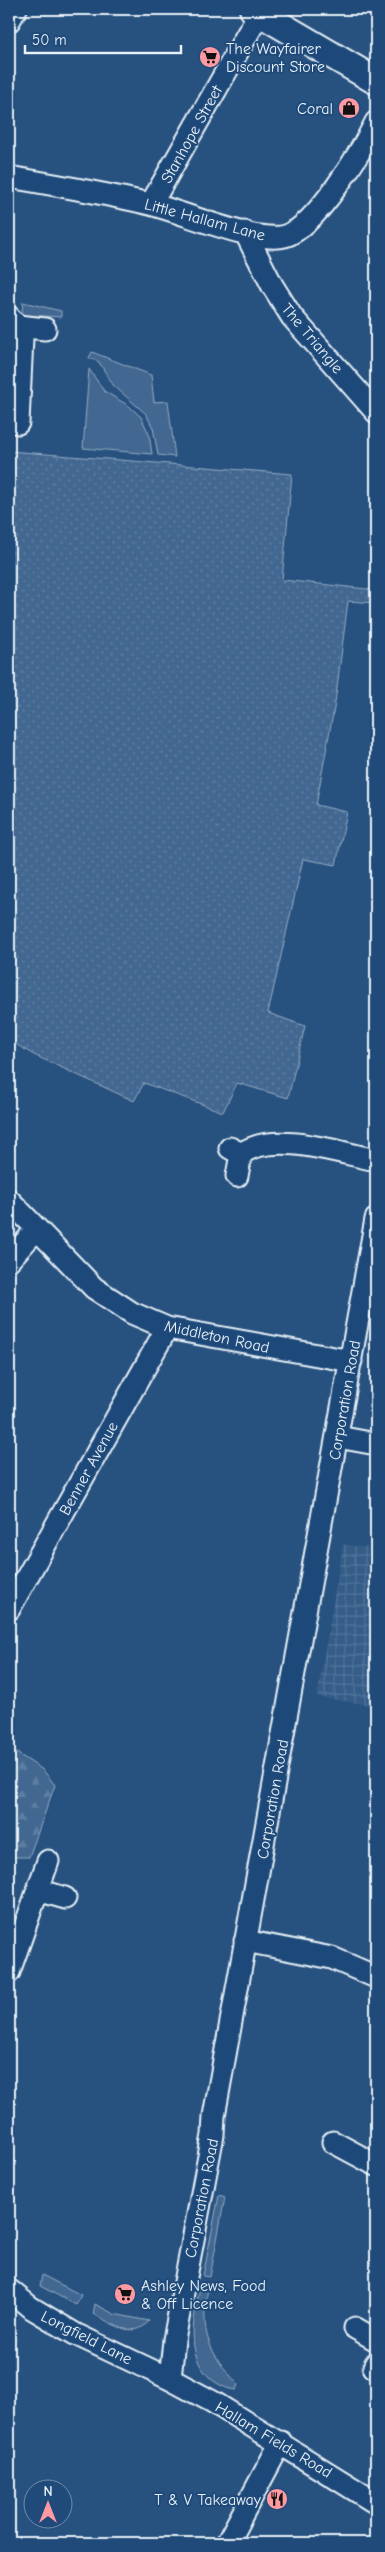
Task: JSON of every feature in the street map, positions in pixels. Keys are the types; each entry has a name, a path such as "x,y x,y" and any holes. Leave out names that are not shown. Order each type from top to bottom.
{"main road":[{"path":"257,11 376,81"}],"street":[{"path":"9,21 16,9"},
{"name":"Stanhope Street","path":"152,204 257,11"},
{"name":"Little Hallam Lane","path":"9,177 152,204 245,232 278,237 287,236 297,230 346,175 376,122"},
{"name":"The Triangle","path":"245,232 272,285 292,317 376,412"},
{"path":"13,322 45,329"},
{"path":"13,322 23,346 18,423"},
{"path":"238,1176 236,1151 260,1145 291,1143 376,1160"},
{"name":"Middleton Road","path":"9,1200 94,1288 113,1303 167,1328 351,1362"},
{"name":"Corporation Road","path":"170,2379 174,2340 213,2135 214,2116 351,1362 373,1253 376,1219"},
{"path":"9,1260 36,1230"},
{"name":"Benner Avenue","path":"9,1609 167,1328"},
{"path":"338,1437 376,1444"},
{"path":"9,1972 48,1861"},
{"path":"38,1890 65,1898"},
{"path":"246,1941 332,1958 376,1977"},
{"path":"333,2142 376,2165"},
{"name":"Longfield Lane","path":"9,2290 30,2307 75,2334 170,2379"},
{"path":"355,2328 376,2340"},
{"name":"Hallam Fields Road","path":"170,2379 281,2442 376,2503"},
{"path":"227,2543 281,2442"}],"shaded area":[{"path":"343,1545 376,1548 376,1706 317,1697"}],"green space":[{"path":"23,302 61,311 61,317 25,315 22,313"},
{"path":"92,352 151,375 154,402 168,401 175,457 158,455 153,428 146,414 113,385 99,362 89,358"},
{"path":"89,369 104,391 129,406 141,417 149,434 152,454 83,448"},
{"path":"9,451 292,474 282,580 376,590 376,603 348,601 335,703 316,805 347,812 336,865 303,859 268,1013 305,1026 288,1098 237,1083 223,1112 144,1083 134,1101 34,1055 9,1040"},
{"path":"9,1748 43,1770 55,1785 29,1857 9,1857"},
{"path":"219,2195 225,2197 210,2277 203,2276"},
{"path":"42,2275 81,2295 76,2305 40,2286"},
{"path":"200,2287 208,2289 205,2317 209,2341 213,2352 238,2384 236,2390 229,2389 211,2379 197,2358 193,2335"},
{"path":"95,2304 114,2314 149,2321 143,2327 136,2329 122,2328 93,2314"}],"place":[{"name":"The Wayfairer Discount Store","path":"210,57"},
{"name":"Coral","path":"349,108"},
{"name":"Ashley News, Food & Off Licence","path":"125,2294"},
{"name":"T & V Takeaway","path":"277,2499"}]}
